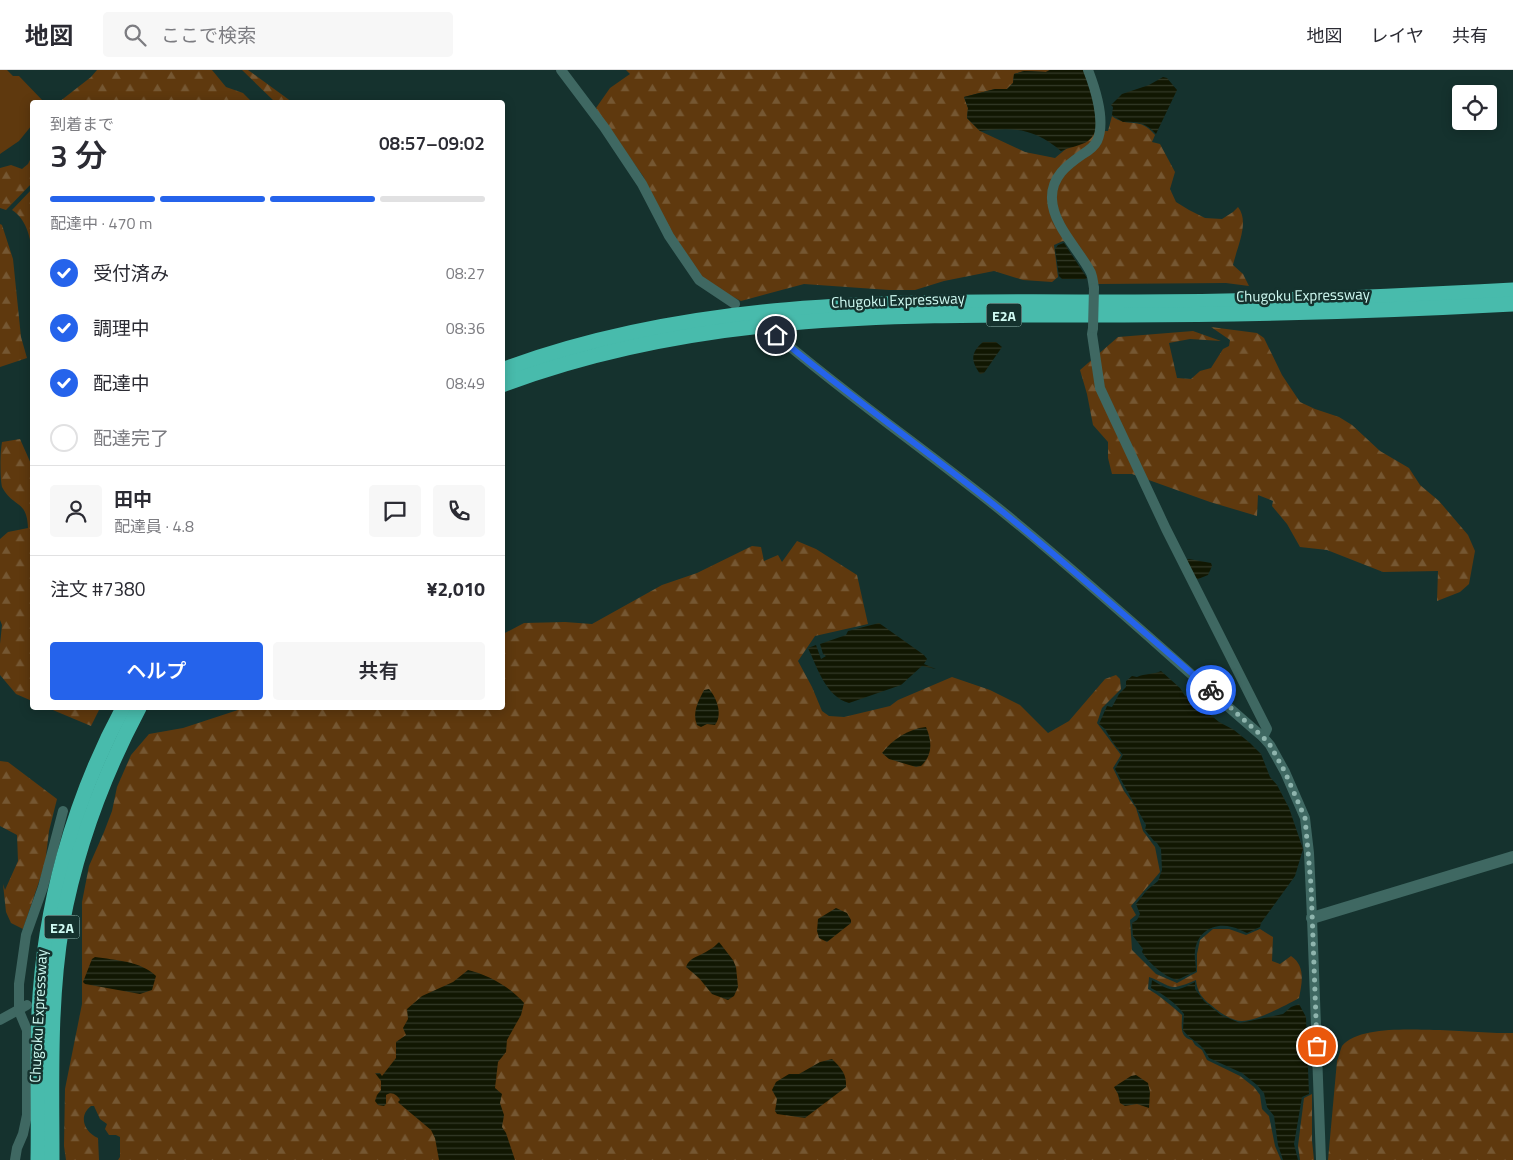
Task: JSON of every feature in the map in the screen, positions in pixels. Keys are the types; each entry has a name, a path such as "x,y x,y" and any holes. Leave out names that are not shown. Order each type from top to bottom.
{"highway":[{"name":"Chugoku Expressway","path":"505,369 573,346 619,334 728,315 793,308 927,301 1184,302 1311,299 1513,290"},
{"name":"Chugoku Expressway","path":"505,384 576,359 619,349 729,328 794,322 928,316 1282,314 1513,304"},
{"name":"Chugoku Expressway","path":"38,1160 39,1011 48,929 56,886 81,803 96,762 122,710"},
{"name":"Chugoku Expressway","path":"52,1160 51,1052 55,986 62,925 71,884 94,806 109,768 138,710"}],"street":[{"path":"561,70 642,184 669,236 699,280 735,304"},
{"path":"1088,70 1097,93 1100,112 1097,142 1062,170 1055,181 1052,199 1063,231 1091,274 1094,288 1092,334 1100,388 1166,529 1267,729 1263,737"},
{"path":"776,335 808,362 912,440 1004,513 1114,605 1270,745 1285,772 1305,818 1309,853 1321,1160"},
{"path":"15,1160 27,1115 27,1030 19,984 26,935 43,888 63,811"},
{"path":"1312,918 1513,857"},
{"path":"0,1020 23,1008"}],"green space":[{"path":"0,70 7,70 13,76 19,76 42,100 30,100 30,127 19,141 0,154"},
{"path":"97,70 212,70 226,87 243,93 250,100 62,100"},
{"path":"242,70 248,70 289,100 273,100"},
{"path":"626,70 1050,70 1046,72 1024,71 1014,74 1013,83 1007,89 995,89 964,97 968,108 967,118 980,131 1025,152 1055,158 1067,148 1087,141 1096,131 1108,131 1112,116 1123,122 1144,125 1155,135 1152,142 1160,144 1175,172 1170,189 1176,202 1205,218 1222,219 1238,207 1243,220 1243,227 1233,265 1243,274 1249,286 1226,283 1097,284 1081,251 1063,241 1054,245 1058,277 1052,282 1023,280 994,271 944,281 915,290 804,284 741,301 707,284 671,232 643,176 596,108 610,88 630,74"},
{"path":"30,160 30,185 6,210 0,208 0,168 11,165 22,169"},
{"path":"30,191 30,242 24,223 12,210"},
{"path":"0,224 2,225 13,259 21,337 27,358 0,367"},
{"path":"1211,327 1257,333 1264,338 1282,375 1300,402 1339,417 1352,425 1380,451 1409,468 1420,485 1439,501 1468,535 1475,551 1469,584 1460,592 1437,601 1438,571 1383,572 1327,550 1300,547 1287,524 1272,506 1273,501 1258,495 1257,516 1210,502 1132,474 1112,474 1108,458 1108,442 1093,425 1080,370 1118,337 1193,331 1221,341 1190,339 1169,343 1177,378 1191,379 1200,371 1211,368 1223,349 1229,346 1230,340"},
{"path":"20,439 30,462 30,700 16,694 0,675 2,625 0,620 0,539 8,532 28,528 25,512 6,494 2,487 2,442"},
{"path":"797,541 816,549 857,575 868,624 815,636 798,661 822,711 829,716 844,717 890,706 898,700 952,677 990,690 1020,705 1048,733 1069,721 1105,679 1116,675 1120,679 1121,689 1102,708 1097,723 1121,755 1113,768 1124,791 1136,808 1143,831 1155,847 1160,872 1131,906 1136,915 1130,920 1132,950 1156,974 1177,983 1197,972 1197,954 1200,940 1213,929 1229,929 1246,935 1260,929 1273,937 1272,961 1280,964 1291,956 1296,960 1301,970 1302,981 1299,998 1279,1009 1242,1021 1225,1016 1208,1003 1199,991 1196,980 1171,987 1149,977 1148,989 1161,997 1182,1015 1183,1034 1202,1050 1207,1060 1240,1076 1254,1087 1260,1095 1262,1109 1269,1116 1275,1146 1281,1160 118,1160 120,1157 120,1137 109,1135 105,1129 107,1124 100,1119 94,1106 91,1106 85,1114 84,1124 89,1132 98,1138 99,1160 66,1160 64,1146 65,1089 82,1004 82,902 89,866 112,811 117,787 131,755 149,734 183,728 238,710 505,710 505,633 524,623 565,622 592,624 662,585 697,573 752,546 761,547 764,561 778,555 782,562"},
{"path":"53,710 99,710 91,726"},
{"path":"0,761 8,762 57,799 49,831 45,864 23,929 11,923 6,912 3,884 5,890 18,861 17,835 0,826"},
{"path":"1388,1030 1513,1033 1513,1160 1328,1160 1337,1061 1342,1046 1350,1039 1374,1032"},
{"path":"1312,1094 1314,1160 1300,1160 1298,1146 1304,1098"}],"shaded area":[{"path":"1050,70 1086,70 1097,117 1094,135 1085,143 1061,151 1042,138 1023,131 1003,129 980,131 967,118 968,108 964,97 995,89 1007,89 1013,83 1014,74 1024,71 1046,72"},
{"path":"1163,77 1167,78 1177,90 1156,134 1145,125 1137,122 1123,122 1112,115 1113,107 1111,105 1122,94 1149,85"},
{"path":"1064,243 1087,278 1062,279 1059,276 1055,249 1058,245"},
{"path":"983,342 996,342 1002,347 984,373 980,374 973,357"},
{"path":"1186,560 1211,563 1212,566 1208,575 1198,579 1195,578"},
{"path":"879,623 924,655 927,659 924,664 936,669 922,666 901,685 849,703 841,700 828,688 808,648 816,645 821,659 826,656 823,654 820,644 846,635 848,631"},
{"path":"1161,671 1180,688 1185,696 1219,722 1234,730 1261,754 1270,777 1277,785 1289,808 1303,849 1295,876 1260,927 1247,933 1225,926 1213,927 1208,930 1196,944 1196,971 1177,980 1162,973 1149,961 1133,936 1132,923 1137,920 1140,914 1136,904 1147,890 1158,881 1162,870 1161,849 1145,830 1146,825 1115,769 1123,755 1105,729 1099,724 1107,706 1112,707 1119,694 1126,687 1126,681 1132,676 1137,677"},
{"path":"709,689 717,702 719,716 715,725 707,724 701,727 697,725 695,711 704,690"},
{"path":"926,727 930,748 928,757 921,766 916,767 889,759 882,753 901,736 913,730"},
{"path":"836,908 847,913 851,923 827,942 819,938 817,931 818,919"},
{"path":"719,942 736,967 738,987 734,996 728,1000 712,994 699,978 686,967 692,959"},
{"path":"95,957 135,964 150,971 156,976 152,990 140,994 85,984 83,982 92,959"},
{"path":"468,970 499,982 524,1003 521,1015 507,1040 506,1052 498,1062 495,1088 502,1094 500,1103 504,1115 502,1127 506,1133 515,1160 439,1160 435,1138 431,1130 400,1104 398,1102 400,1100 394,1094 386,1095 386,1104 384,1106 378,1105 375,1101 381,1090 381,1081 375,1073 380,1073 382,1076 396,1058 396,1042 406,1035 403,1028 408,1019 407,1009 422,996 453,982"},
{"path":"1152,980 1173,990 1195,982 1195,989 1204,1001 1221,1015 1240,1023 1283,1014 1291,1007 1299,1004 1306,1017 1309,1094 1302,1097 1294,1144 1298,1160 1283,1160 1278,1145 1274,1116 1267,1107 1264,1093 1242,1073 1209,1058 1203,1048 1183,1030 1184,1014 1169,999 1151,988"},
{"path":"832,1059 846,1078 846,1087 805,1118 777,1114 775,1111 777,1099 772,1090 776,1082 789,1074 799,1074 820,1062"},
{"path":"1136,1075 1148,1083 1150,1092 1149,1108 1137,1104 1125,1106 1120,1103 1114,1087 1131,1076"}],"way so far":[{"path":"1211,690 1270,745 1285,772 1305,818 1311,885 1317,1046"}],"route":[{"path":"776,335 808,362 912,440 1004,513 1114,605 1211,690"}]}
